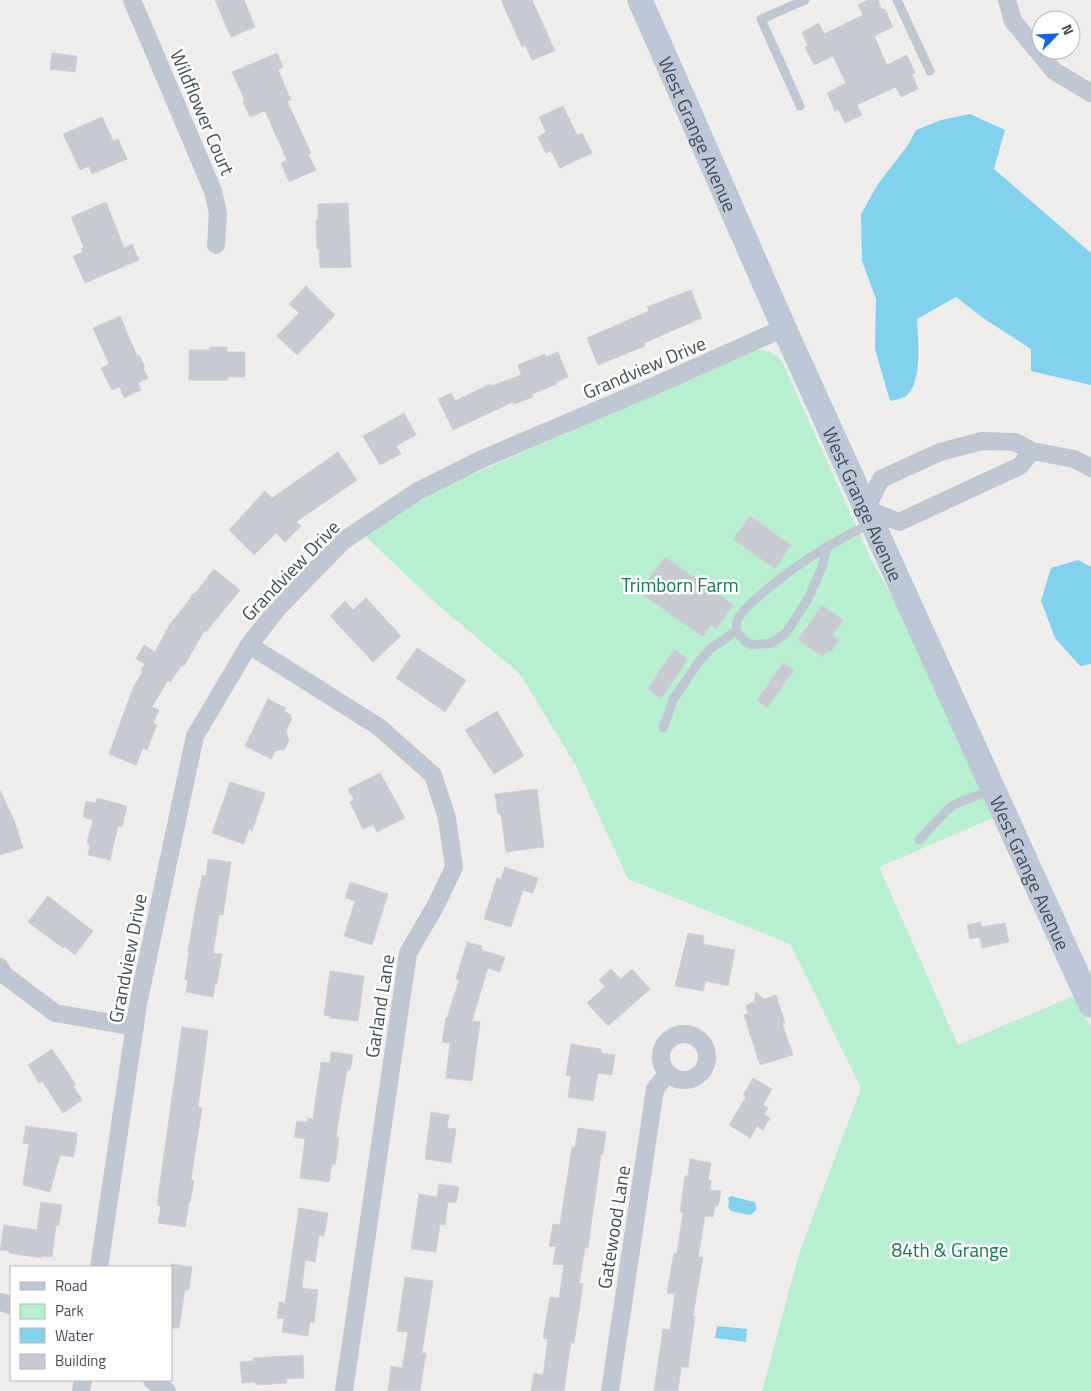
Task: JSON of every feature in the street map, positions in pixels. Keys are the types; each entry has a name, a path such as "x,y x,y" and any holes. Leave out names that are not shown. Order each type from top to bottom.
{"street":[{"name":"Wildflower Court","path":"132,0 213,191 218,213 216,245"},
{"name":"West Grange Avenue","path":"640,0 784,328 1091,1005"},
{"path":"1012,2 1013,21 1054,71 1091,93"},
{"name":"Grandview Drive","path":"99,1266 138,1004 195,736 248,645 279,607 344,541 418,490 480,460 784,328"},
{"path":"1032,451 1020,466 899,522 869,516 881,479 940,452 982,441 1015,442 1032,451 1074,459 1091,468"},
{"name":"Garland Lane","path":"248,645 379,727 433,775 447,818 454,867 436,905 408,953 344,1391"},
{"path":"0,967 3,974 55,1013 135,1027"},
{"name":"Gatewood Lane","path":"610,1391 655,1089 668,1073"},
{"path":"153,1381 167,1391"}],"lane":[{"path":"800,106 761,19 805,0"},
{"path":"896,0 930,71"},
{"path":"663,728 674,698 710,649 736,631 738,620 744,609 774,584 869,516"},
{"path":"736,631 746,642 753,645 772,643 786,633 808,599 822,567 827,547"},
{"path":"919,840 949,808 993,790"}],"green space":[{"name":"Trimborn Farm","path":"756,350 771,352 783,363 871,559 914,636 995,817 879,867 958,1045 1076,995 1091,1028 1091,1391 762,1391 799,1254 861,1088 790,944 628,879 576,766 520,674 439,606 364,535 428,495 455,482"}],"water":[{"path":"970,114 1005,130 994,169 1091,253 1091,385 1031,371 1031,349 983,318 956,297 917,319 918,361 915,382 911,391 905,397 890,401 875,349 876,299 862,261 861,214 878,184 908,145 916,130 941,120"},
{"path":"1078,560 1091,567 1091,664 1080,666 1055,638 1041,601 1051,568"},
{"path":"730,1196 755,1202 755,1211 750,1215 731,1211 728,1207"},
{"path":"717,1326 747,1329 746,1342 715,1338"}],"building":[{"path":"215,0 244,0 255,27 231,37"},
{"path":"501,0 532,0 555,51 532,60 525,45 522,47"},
{"path":"868,0 878,0 882,10 885,9 893,27 874,36 887,65 907,55 915,73 912,74 918,89 901,97 896,87 857,105 862,115 845,123 838,109 835,111 827,93 846,83 833,56 814,65 805,47 808,46 802,32 819,23 824,34 863,15 858,5"},
{"path":"52,53 77,56 75,72 50,69"},
{"path":"277,53 283,67 278,70 291,100 287,101 311,153 308,154 316,170 289,182 281,163 287,160 265,111 250,117 232,72"},
{"path":"563,106 577,135 582,133 592,153 560,168 551,151 546,153 538,137 546,132 539,117"},
{"path":"102,117 113,141 118,139 127,159 92,174 89,166 80,170 63,134"},
{"path":"106,202 124,248 132,244 139,260 85,283 73,256 83,252 81,249 84,247 71,217"},
{"path":"348,203 351,267 320,268 316,220 318,220 318,204"},
{"path":"306,286 335,315 297,355 277,336 299,313 289,304"},
{"path":"691,290 702,318 644,343 645,346 598,365 587,338 649,311 647,307"},
{"path":"120,316 137,356 139,355 145,367 143,368 148,378 138,383 141,390 124,398 120,387 112,390 101,368 109,364 93,328"},
{"path":"210,347 227,347 227,352 245,352 245,377 228,377 228,380 189,380 189,350 210,350"},
{"path":"558,352 568,377 556,382 557,384 532,394 533,397 514,404 513,402 453,430 438,399 451,393 455,401 490,384 491,386 521,375 518,365 545,354 546,357"},
{"path":"404,413 416,435 396,446 401,454 380,465 363,436"},
{"path":"338,452 357,480 296,522 301,526 285,542 276,533 254,555 229,530 265,491 272,498"},
{"path":"750,516 791,545 775,569 733,539"},
{"path":"665,557 733,605 716,629 711,625 703,637 639,592"},
{"path":"214,569 240,590 206,632 204,631 184,666 182,665 170,682 168,680 152,707 159,710 153,723 157,725 147,750 143,748 136,765 109,754 133,688 145,664 136,659 144,645 155,652 170,624"},
{"path":"366,598 401,636 373,662 330,616 345,601 353,610"},
{"path":"822,605 843,620 832,636 839,640 831,652 828,650 823,657 798,640"},
{"path":"417,648 466,680 445,712 396,678"},
{"path":"674,649 688,659 661,699 648,689"},
{"path":"783,663 794,670 767,708 757,700"},
{"path":"268,699 286,708 284,711 291,715 290,717 292,718 286,731 289,740 285,749 275,751 271,759 245,746"},
{"path":"497,711 524,756 494,774 465,730"},
{"path":"380,773 405,818 377,832 373,825 363,829 350,802 354,800 348,789"},
{"path":"230,782 265,793 252,831 249,829 244,844 212,833"},
{"path":"537,789 544,847 506,852 501,814 498,814 495,794"},
{"path":"0,790 14,820 23,848 0,855"},
{"path":"97,798 127,806 122,827 118,826 110,860 88,855 90,846 87,842 93,820 83,817 86,801 96,803"},
{"path":"208,859 231,862 223,915 219,915 213,953 222,954 213,997 186,992 188,980 185,979 199,888 202,875 206,876"},
{"path":"505,867 538,878 533,893 523,890 511,927 484,919 497,878 501,879"},
{"path":"350,882 388,894 372,945 344,936 355,901 345,898"},
{"path":"48,896 93,931 75,955 28,922"},
{"path":"981,922 981,927 1005,923 1009,942 982,948 980,937 970,939 967,925"},
{"path":"688,933 704,936 703,944 735,950 728,986 706,981 703,991 675,986"},
{"path":"467,942 482,946 481,950 505,957 500,972 488,968 472,1021 480,1022 472,1081 446,1078 450,1043 442,1042 446,1017 459,980 456,979"},
{"path":"611,969 621,979 632,969 650,989 608,1026 587,1003 605,987 599,980"},
{"path":"330,971 364,976 358,1021 330,1018 330,1016 324,1015"},
{"path":"756,992 764,999 776,995 785,1023 782,1023 793,1055 760,1065 744,1015 748,1014 746,1005 754,1002"},
{"path":"182,1027 208,1031 198,1107 202,1108 191,1180 194,1181 185,1227 158,1223 161,1206 158,1206 158,1197"},
{"path":"571,1044 601,1049 601,1053 615,1055 612,1075 598,1073 593,1101 568,1097 571,1076 566,1075"},
{"path":"52,1049 76,1085 73,1086 82,1100 63,1113 42,1081 39,1083 28,1065"},
{"path":"331,1052 353,1055 350,1070 347,1070 336,1138 339,1138 335,1165 332,1164 329,1182 300,1178 305,1139 294,1137 297,1121 307,1122 308,1118 313,1119 321,1062 330,1063"},
{"path":"753,1078 772,1089 763,1105 768,1108 764,1114 770,1118 763,1130 757,1126 750,1138 729,1125 746,1097 743,1095"},
{"path":"431,1112 449,1115 447,1128 456,1129 451,1163 425,1159"},
{"path":"26,1126 77,1133 73,1157 60,1155 50,1192 23,1185 29,1144 23,1143"},
{"path":"578,1128 606,1132 603,1154 601,1154 588,1248 585,1248 579,1283 583,1284 574,1343 571,1342 564,1391 531,1391 534,1373 543,1375 548,1339 543,1338 550,1297 559,1298 564,1265 553,1264 556,1247 549,1246 553,1224 560,1225 572,1147 575,1147"},
{"path":"690,1159 711,1163 708,1180 711,1181 710,1190 721,1191 718,1206 715,1205 713,1217 705,1216 698,1257 703,1257 693,1316 695,1316 688,1367 681,1367 678,1391 654,1391 663,1329 670,1330 675,1294 667,1293 674,1253 677,1254 683,1213 680,1212 685,1176 688,1176"},
{"path":"439,1184 459,1187 456,1203 448,1202 445,1225 440,1224 436,1252 411,1249 419,1194 437,1197"},
{"path":"41,1202 62,1205 59,1225 56,1225 52,1257 42,1256 42,1258 0,1250 4,1225 37,1230"},
{"path":"299,1208 328,1213 324,1236 319,1235 315,1262 305,1260 302,1288 318,1290 314,1323 310,1322 308,1336 282,1332 284,1319 277,1318 279,1302 285,1303"},
{"path":"171,1264 192,1267 189,1290 185,1289 179,1328 172,1328"},
{"path":"405,1277 433,1281 422,1353 426,1353 420,1391 388,1391 391,1366 402,1368 408,1332 397,1331"},
{"path":"303,1355 304,1378 286,1379 287,1383 256,1385 255,1382 242,1383 240,1362 253,1361 253,1358"}],"park label":[{"name":"84th & Grange","path":"950,1249"}]}
